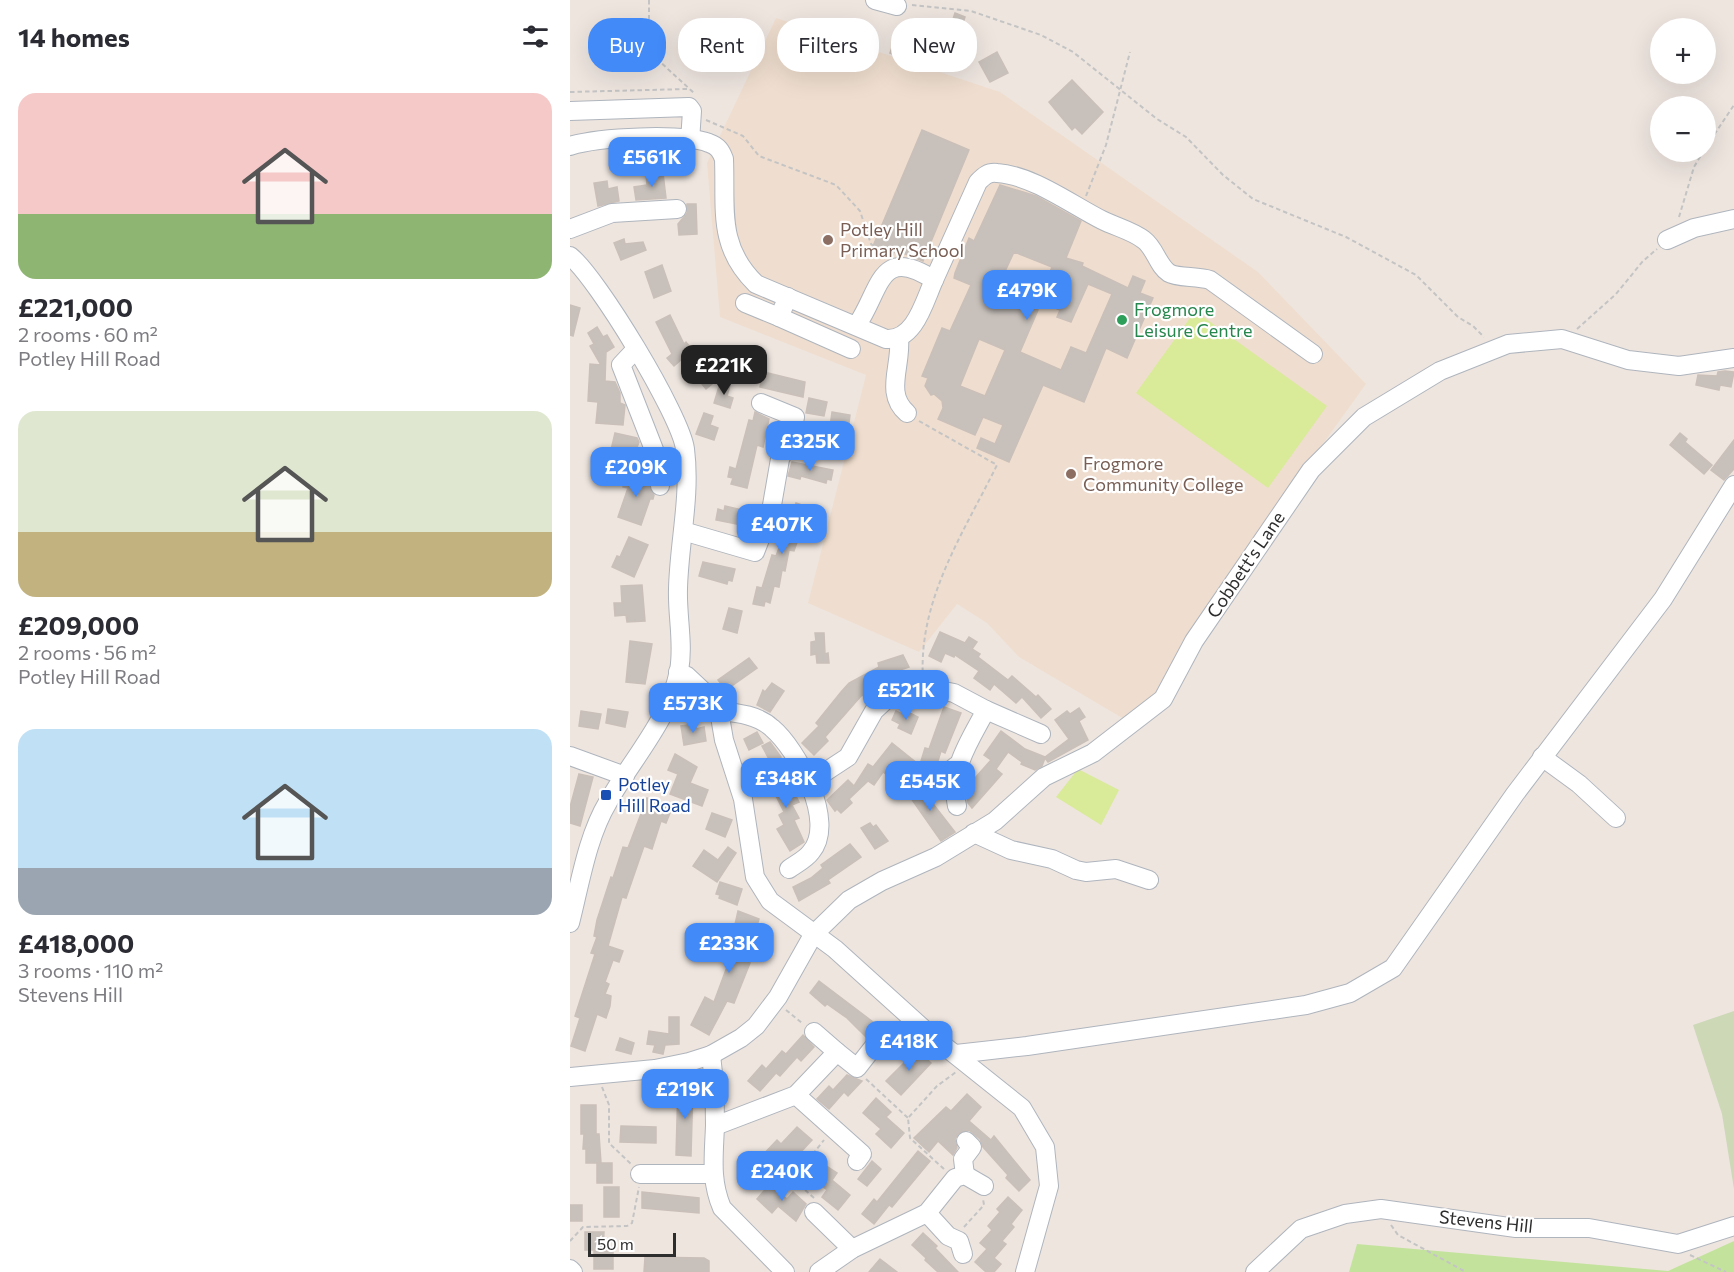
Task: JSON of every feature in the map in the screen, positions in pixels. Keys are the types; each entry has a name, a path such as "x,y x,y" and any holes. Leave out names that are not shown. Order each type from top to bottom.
{"street":[{"path":"875,0 897,6"},
{"path":"570,111 689,107 692,111 690,141"},
{"path":"570,145 600,138 708,142 720,148 724,159 726,236 741,270 756,284 886,339 899,338 910,330 978,182 985,174 995,172 1011,175 1144,240 1167,272 1210,280 1313,354"},
{"path":"570,229 612,213 677,209"},
{"path":"1667,240 1694,228 1734,219"},
{"path":"570,256 592,282 636,349 676,419 685,446 687,471 678,589 678,672 662,717 606,804 575,880 570,923"},
{"path":"857,326 882,275 894,267 907,267 934,280"},
{"path":"779,316 788,297"},
{"path":"745,303 851,349"},
{"path":"899,338 901,356 895,396 898,405 907,413"},
{"name":"Cobbett's Lane","path":"570,1077 654,1069 711,1055 756,1026 778,997 813,935 827,918 863,890 936,856 995,821 1044,777 1093,753 1163,699 1194,641 1305,479 1364,417 1440,371 1494,348 1562,339 1628,360 1679,366 1734,358"},
{"path":"636,349 621,365 660,465 660,486"},
{"path":"683,531 753,560 771,511 780,459 791,437 795,417 761,403"},
{"path":"962,1059 1275,1011 1350,993 1393,968 1542,757 1663,599 1734,485"},
{"path":"678,672 687,676 718,705 724,740 743,799 755,877 770,902 835,950 928,1033 1022,1108 1045,1147 1049,1186 1025,1272"},
{"path":"810,782 848,757 874,711 888,698 901,692 924,690 954,693 1041,734"},
{"path":"957,807 953,791 957,766 986,710"},
{"path":"720,711 747,714 771,726 785,741 810,782 816,800 819,826 812,852 789,869"},
{"path":"570,756 625,776"},
{"path":"1542,757 1579,784 1616,818"},
{"path":"930,776 945,775 957,766"},
{"path":"974,833 1011,850 1052,860 1076,870 1086,872 1116,869 1149,880"},
{"path":"814,1032 857,1068 882,1036 889,1043"},
{"path":"715,1126 796,1095 837,1052"},
{"path":"711,1055 715,1081 713,1184 722,1208 785,1272"},
{"path":"796,1095 862,1154 857,1161"},
{"path":"819,1272 852,1249 927,1213 960,1177 963,1159 972,1148 966,1141"},
{"path":"640,1174 712,1174"},
{"path":"960,1177 984,1186"},
{"name":"Stevens Hill","path":"1255,1272 1301,1228 1345,1214 1381,1209 1516,1228 1589,1228 1678,1244 1734,1226"},
{"path":"814,1212 852,1249"},
{"path":"927,1213 961,1248"}],"path":[{"path":"649,0 649,39 658,60 694,93 697,100"},
{"path":"897,6 930,5 971,11 1041,35 1073,52 1186,137 1223,175 1253,199 1346,237 1416,275 1458,317 1473,326 1494,348"},
{"path":"1080,207 1096,176 1122,91 1130,52"},
{"path":"570,92 687,88"},
{"path":"1716,132 1734,105"},
{"path":"703,115 706,120 743,136 759,156 836,185 860,212 870,244 897,260 894,267"},
{"path":"1562,339 1582,327 1616,294 1643,261 1667,240 1678,220 1697,162"},
{"path":"907,413 997,465 940,579 922,655 924,690"},
{"path":"778,997 788,1013 814,1032"},
{"path":"908,1118 962,1059"},
{"path":"857,1068 864,1078 908,1118 910,1138 960,1177"},
{"path":"570,1240 583,1227 627,1226 632,1222 640,1174 609,1143 609,1105 598,1075"},
{"path":"814,1212 819,1204 793,1179 834,1128"},
{"path":"961,1248 962,1229 984,1204 981,1192 984,1186"},
{"path":"1381,1209 1398,1235 1466,1272"},
{"path":"1678,1244 1692,1257 1726,1272"}],"shaded area":[{"name":"Frogmore Community College","path":"777,18 777,72 879,72 879,52 891,56 891,72 939,72 1000,92 1258,272 1366,384 1237,563 1158,694 1124,719 1019,657 987,623 957,604 919,652 808,603 866,375 720,317 707,163 750,72 765,72 765,41"}],"green space":[{"path":"1195,311 1327,406 1268,488 1136,393"},
{"path":"1078,769 1119,790 1101,825 1056,797"},
{"path":"1734,1011 1734,1189 1722,1114 1693,1025"},
{"path":"1734,1241 1734,1272 1349,1272 1357,1244 1668,1271"}],"building":[{"path":"955,13 965,17 965,18 953,18"},
{"path":"997,52 1008,73 990,82 979,62"},
{"path":"1072,80 1103,112 1082,134 1075,127 1072,130 1049,102"},
{"path":"922,130 969,150 923,261 895,250 893,255 873,246"},
{"path":"663,173 666,198 636,200 634,187 647,185 646,175"},
{"path":"607,181 608,189 617,187 619,201 598,206 594,183"},
{"name":"Frogmore Community College","path":"1000,185 1036,196 1081,221 1066,258 1083,263 1082,266 1128,288 1133,276 1145,281 1140,293 1153,298 1127,358 1106,348 1084,402 1043,385 1009,462 977,448 981,438 995,444 1003,425 983,417 975,435 938,419 943,408 942,401 934,394 931,395 925,386 928,378 922,376 942,328 950,331 971,285 954,278 969,238 974,241","holes":["1014,252 1052,267 1038,301 1060,310 1057,317 1071,322 1088,284 1112,294 1086,353 1071,347 1061,370 1020,352 1038,310 995,293","979,339 1005,350 985,396 960,386"]},
{"path":"687,204 696,204 697,234 679,235 678,224 687,213"},
{"path":"624,239 625,244 643,242 646,250 621,260 614,243"},
{"path":"662,265 671,291 654,298 645,272"},
{"path":"570,305 580,308 573,336 570,335"},
{"path":"670,315 684,344 686,342 717,380 706,389 682,359 674,366 667,358 672,354 656,322"},
{"path":"597,327 603,337 607,335 614,347 606,352 605,381 615,382 620,393 620,403 625,405 623,425 596,423 598,402 588,401 590,364 601,365 590,346 594,344 588,333"},
{"path":"1718,372 1734,372 1731,387 1720,385 1719,390 1696,385 1698,375 1717,376"},
{"path":"768,373 805,382 803,397 760,387 762,377 767,377"},
{"path":"720,383 730,385 727,396 733,398 730,408 714,403"},
{"path":"809,398 827,402 824,416 806,413"},
{"path":"755,412 769,419 763,447 757,445 747,488 731,484 733,478 728,477 730,467 736,469 749,420 753,421"},
{"path":"832,412 850,415 848,430 830,427"},
{"path":"704,413 713,416 710,425 718,428 714,440 696,434"},
{"path":"615,433 637,438 639,442 632,461 616,457 617,451 611,450"},
{"path":"1680,433 1687,439 1685,442 1712,465 1704,474 1670,445"},
{"path":"1734,440 1734,469 1724,480 1711,470"},
{"path":"792,462 833,470 831,480 827,479 826,483 801,476 800,479 788,476"},
{"path":"629,469 645,474 642,482 649,485 654,495 653,499 650,499 641,525 618,517 628,488 623,487"},
{"path":"796,503 811,508 808,520 805,519 794,551 789,550 785,571 782,570 779,587 774,586 770,603 765,601 764,606 753,604 757,587 762,588 772,555 776,556"},
{"path":"725,506 755,513 751,527 716,520 718,509 724,511"},
{"path":"629,537 648,545 634,577 612,567 617,556 620,557"},
{"path":"703,562 735,569 732,581 728,580 727,584 699,576"},
{"path":"642,585 645,621 627,622 626,615 615,616 614,603 622,603 621,586"},
{"path":"729,608 742,611 737,633 723,629"},
{"path":"940,632 965,643 969,637 977,642 972,649 980,654 978,657 1008,680 1012,676 1036,697 1038,695 1051,709 1041,718 1022,697 1016,703 994,684 990,690 974,678 979,671 955,655 954,657 945,653 941,662 929,656"},
{"path":"815,633 824,633 825,654 828,653 829,663 817,663 816,654 811,655 811,642 816,641"},
{"path":"630,641 652,644 645,684 626,682"},
{"path":"903,655 909,667 900,670 901,674 892,678 893,680 861,696 825,737 828,741 814,755 802,743 819,726 816,723 849,683 879,667 878,663"},
{"path":"749,658 757,668 726,690 718,680"},
{"path":"772,683 784,691 770,712 757,705 763,690 765,692"},
{"path":"944,707 961,713 945,753 941,751 937,764 931,765 921,761 925,748 929,749"},
{"path":"1079,708 1085,717 1079,721 1088,740 1048,762 1045,758 1042,766 1035,770 1021,764 1022,762 1008,752 996,769 1002,774 972,808 968,803 967,787 991,760 984,755 1001,731 1025,749 1045,757 1069,739 1055,720 1067,711 1070,714"},
{"path":"608,709 628,712 625,727 606,723"},
{"path":"581,711 601,714 598,729 579,726"},
{"path":"896,711 904,715 906,711 918,717 911,734 898,728 900,724 892,720"},
{"path":"696,724 696,729 704,727 706,741 684,745 681,726"},
{"path":"757,732 763,743 749,750 744,739"},
{"path":"770,742 781,757 771,763 762,746"},
{"path":"892,743 923,768 918,782 908,778 894,765 886,774 883,772 874,785 868,781 849,799 852,803 841,813 837,809 835,811 827,800 848,780 854,786 868,764 873,767"},
{"path":"675,754 697,767 690,783 708,790 702,806 670,794 678,774 668,770"},
{"path":"775,765 789,792 793,790 799,802 792,805 799,818 794,820 804,842 790,851 777,829 784,825 779,815 784,812 764,772"},
{"path":"579,774 593,777 580,826 570,823 570,807"},
{"path":"916,782 955,832 941,841 906,791"},
{"path":"647,798 672,808 666,823 661,821 652,849 644,846 626,898 622,897 608,946 623,951 619,962 613,960 605,982 609,984 605,994 611,996 610,1006 606,1018 597,1014 585,1051 571,1046 580,1018 575,1016 595,954 591,953 597,937 594,936 597,920 623,847 628,848"},
{"path":"712,813 732,820 725,837 706,829"},
{"path":"870,823 873,827 876,825 888,841 875,849 861,828"},
{"path":"850,844 861,857 828,880 830,883 799,901 793,887 811,878 823,868 821,865"},
{"path":"728,847 736,853 717,882 693,866 704,850 718,860"},
{"path":"720,882 742,889 737,905 719,898 720,895 716,894"},
{"path":"738,911 759,919 746,962 750,963 734,1003 727,1001 709,1035 691,1025 705,997 714,1002 734,948 730,947"},
{"path":"819,981 877,1025 866,1037 847,1018 827,1004 825,1006 810,993"},
{"path":"669,1017 679,1017 679,1044 665,1045 663,1054 653,1052 655,1045 647,1044 649,1031 669,1034"},
{"path":"803,1035 814,1047 801,1061 797,1057 780,1076 776,1073 760,1091 748,1081 762,1065 766,1069 782,1051 786,1054"},
{"path":"620,1038 634,1043 631,1054 616,1050"},
{"path":"917,1050 931,1063 901,1095 886,1081"},
{"path":"847,1075 862,1081 848,1096 844,1092 829,1109 817,1099 829,1086 833,1090"},
{"path":"678,1084 693,1084 691,1156 676,1155"},
{"path":"967,1094 981,1107 969,1121 991,1140 994,1136 1030,1180 1019,1191 1006,1178 1008,1175 983,1147 980,1139 969,1130 958,1134 955,1139 957,1148 953,1155 938,1141 929,1152 914,1138 946,1107 951,1111"},
{"path":"876,1098 891,1112 886,1117 904,1133 891,1148 876,1134 881,1129 863,1113"},
{"path":"581,1105 596,1105 596,1134 599,1134 601,1163 586,1163 586,1149 583,1149 584,1134 581,1134"},
{"path":"621,1126 656,1127 656,1143 620,1142"},
{"path":"797,1127 812,1140 798,1155 794,1152 762,1186 744,1170 758,1154 761,1157 777,1140 781,1144"},
{"path":"918,1151 930,1161 892,1207 889,1205 874,1224 862,1214 874,1199 877,1202"},
{"path":"872,1161 881,1169 867,1186 858,1179"},
{"path":"820,1162 837,1173 832,1180 850,1195 838,1210 822,1197 827,1190 809,1175"},
{"path":"597,1163 612,1163 612,1183 597,1183"},
{"path":"770,1184 787,1199 793,1192 806,1204 796,1221 778,1206 772,1213 757,1199"},
{"path":"604,1187 619,1187 619,1217 604,1217"},
{"path":"642,1192 699,1198 699,1213 642,1208"},
{"path":"1008,1197 1022,1210 1011,1224 1014,1227 1002,1241 1006,1244 994,1258 1001,1264 994,1272 986,1272 975,1262 987,1249 980,1243 992,1230 988,1226 1000,1212 997,1209"},
{"path":"570,1205 582,1205 582,1221 570,1221"},
{"path":"585,1232 604,1232 603,1251 613,1251 613,1269 594,1269 594,1250 585,1250"},
{"path":"923,1233 958,1272 938,1272 925,1260 926,1258 912,1245"},
{"path":"645,1257 704,1258 709,1261 709,1272 644,1272"},
{"path":"880,1259 897,1272 869,1272"}],"place":[{"name":"Potley Hill Primary School","path":"828,240"},
{"name":"Frogmore Leisure Centre","path":"1122,320"},
{"name":"Frogmore Community College","path":"1071,474"},
{"name":"Potley Hill Road","path":"606,795"}]}
